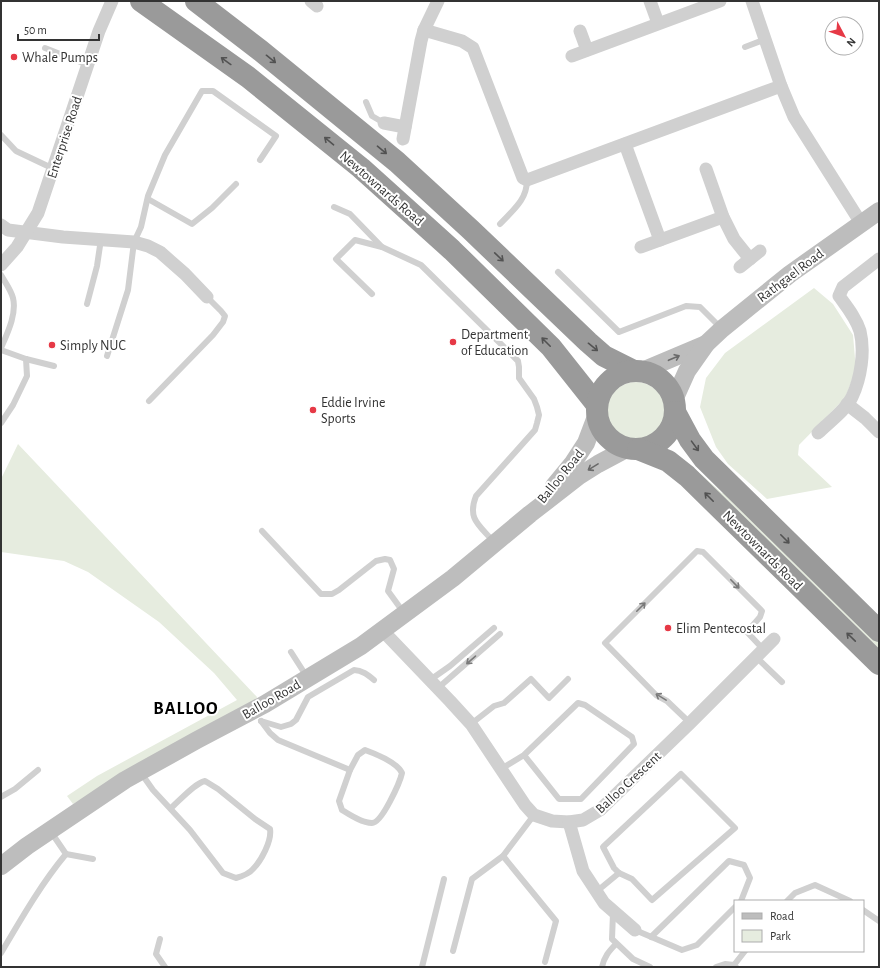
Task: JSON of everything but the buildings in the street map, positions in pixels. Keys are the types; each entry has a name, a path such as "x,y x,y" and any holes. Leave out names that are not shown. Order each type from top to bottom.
{"highway":[{"name":"Newtownards Road","path":"141,1 248,77 361,168 452,250 551,347 597,409"},
{"name":"Newtownards Road","path":"196,1 309,89 397,162 604,356 637,370"},
{"path":"637,370 652,374 661,379 669,388 675,406 673,424 667,434 659,442 649,447 633,449 618,445 603,432 599,423 597,409 600,392 608,381 620,374 637,370"},
{"name":"Newtownards Road","path":"675,406 690,440 704,459 879,631"},
{"name":"Newtownards Road","path":"633,449 668,461 687,476 879,664"}],"street":[{"name":"Enterprise Road","path":"1,265 10,256 28,232 38,214 99,31 112,1"},
{"path":"384,123 404,133 424,30 438,1"},
{"path":"650,1 658,23"},
{"path":"572,56 720,1"},
{"path":"752,1 794,117 861,223"},
{"path":"424,30 462,41 473,48 523,178 527,180 782,86"},
{"path":"580,31 587,50"},
{"path":"624,144 660,240"},
{"path":"706,170 723,217 734,239 750,259"},
{"name":"Rathgael Road","path":"675,406 687,371 706,344 722,329 790,274 879,211"},
{"path":"641,247 723,217"},
{"path":"1,225 8,230 62,237 134,242 148,246 160,252 185,274 207,298"},
{"path":"818,433 852,397 861,370 863,348 859,330 839,296 843,287 879,259"},
{"name":"Rathgael Road","path":"637,370 706,344"},
{"path":"847,404 865,418 879,432"},
{"name":"Balloo Road","path":"530,514 573,463 586,443 597,409"},
{"name":"Balloo Road","path":"1,866 85,806 140,772 197,740 257,716 308,678 383,631 453,578 530,514 579,476 598,464 633,449"},
{"path":"383,631 471,724 525,805 534,815"},
{"name":"Balloo Crescent","path":"534,815 552,821 569,822 583,820 600,810 774,639"},
{"path":"569,822 583,871 604,903 635,930"}],"lane":[{"path":"745,47 766,40"},
{"path":"45,48 88,64"},
{"path":"106,356 128,290 134,242 141,227 148,199 165,155 202,91 213,91 276,136 260,160"},
{"path":"366,102 372,116 384,123"},
{"path":"1,135 16,151 54,169"},
{"path":"500,224 522,199 527,189 527,180"},
{"path":"148,199 192,224 212,208 236,184"},
{"path":"334,207 350,214 382,247"},
{"path":"87,304 97,266 101,239"},
{"path":"372,294 336,259 355,240 382,247 421,265 516,358 519,368 519,378 534,399 538,415 535,430 476,496 473,504 472,512 474,518 495,544"},
{"path":"558,272 619,332 686,306 700,307 722,329"},
{"path":"1,275 7,284 13,299 13,315 1,349 26,359 54,366"},
{"path":"149,401 213,335 223,322 225,316 207,298"},
{"path":"1,424 13,405 26,376 26,359"},
{"path":"262,531 321,594 332,594 339,590 376,561 390,560 394,569 388,591 405,614"},
{"path":"690,723 667,701 656,695 604,643 697,551 703,552 762,611 760,617 747,632 760,653 782,682"},
{"path":"434,684 450,666 494,628"},
{"path":"434,684 500,634"},
{"path":"291,652 308,678"},
{"path":"257,716 281,727 292,724 296,720 308,697 354,670 367,674 374,680"},
{"path":"471,724 494,706 504,704 531,679 549,698 568,679"},
{"path":"501,769 524,755 578,703 585,705 632,737 634,744 581,799 559,799 524,755"},
{"path":"257,716 270,733 278,740 350,770"},
{"path":"365,750 397,765 402,773 382,815 375,822 366,822 340,808 339,801 350,770 358,755 365,750"},
{"path":"1,797 15,789 38,770"},
{"path":"140,772 152,790 171,808 190,830 223,873 236,878 246,874 254,868 270,842 270,829 255,819 218,788 205,781 196,785 171,808"},
{"path":"681,774 735,828 652,900 632,879 619,873 614,868 603,847 681,774"},
{"path":"453,951 472,879 503,856 534,815"},
{"path":"50,830 66,854 93,859"},
{"path":"1,953 34,898 66,854"},
{"path":"503,856 556,921 545,962"},
{"path":"651,937 729,861 744,865 750,878 741,900"},
{"path":"596,892 619,873"},
{"path":"422,967 444,879"},
{"path":"787,900 795,893 815,885 848,900"},
{"path":"635,930 682,950 697,945 734,908"},
{"path":"614,911 612,939 633,959 650,967"},
{"path":"864,911 879,921"},
{"path":"160,939 156,954 165,967"},
{"path":"602,967 609,950 616,944"},
{"path":"716,967 725,964 735,966 744,952"}],"green space":[{"path":"814,288 833,304 853,335 856,370 845,398 799,445 798,455 832,487 767,499 728,464 716,447 700,407 706,378 725,353"},
{"path":"630,382 642,382 652,386 661,395 665,405 665,417 657,432 642,440 630,440 620,436 611,427 607,417 607,405 611,395 620,386"},
{"path":"18,444 257,697 255,703 73,804 67,796 97,776 237,700 214,673 159,622 88,572 64,561 1,552 1,479"},
{"path":"696,470 722,493 724,493 879,642 879,654"}],"place":[{"name":"Whale Pumps","path":"14,57"},
{"name":"Department of Education","path":"453,342"},
{"name":"Simply NUC","path":"52,345"},
{"name":"Eddie Irvine Sports","path":"313,410"},
{"name":"Elim Pentecostal","path":"668,628"}],"district":[{"name":"BALLOO","path":"186,708"}]}
